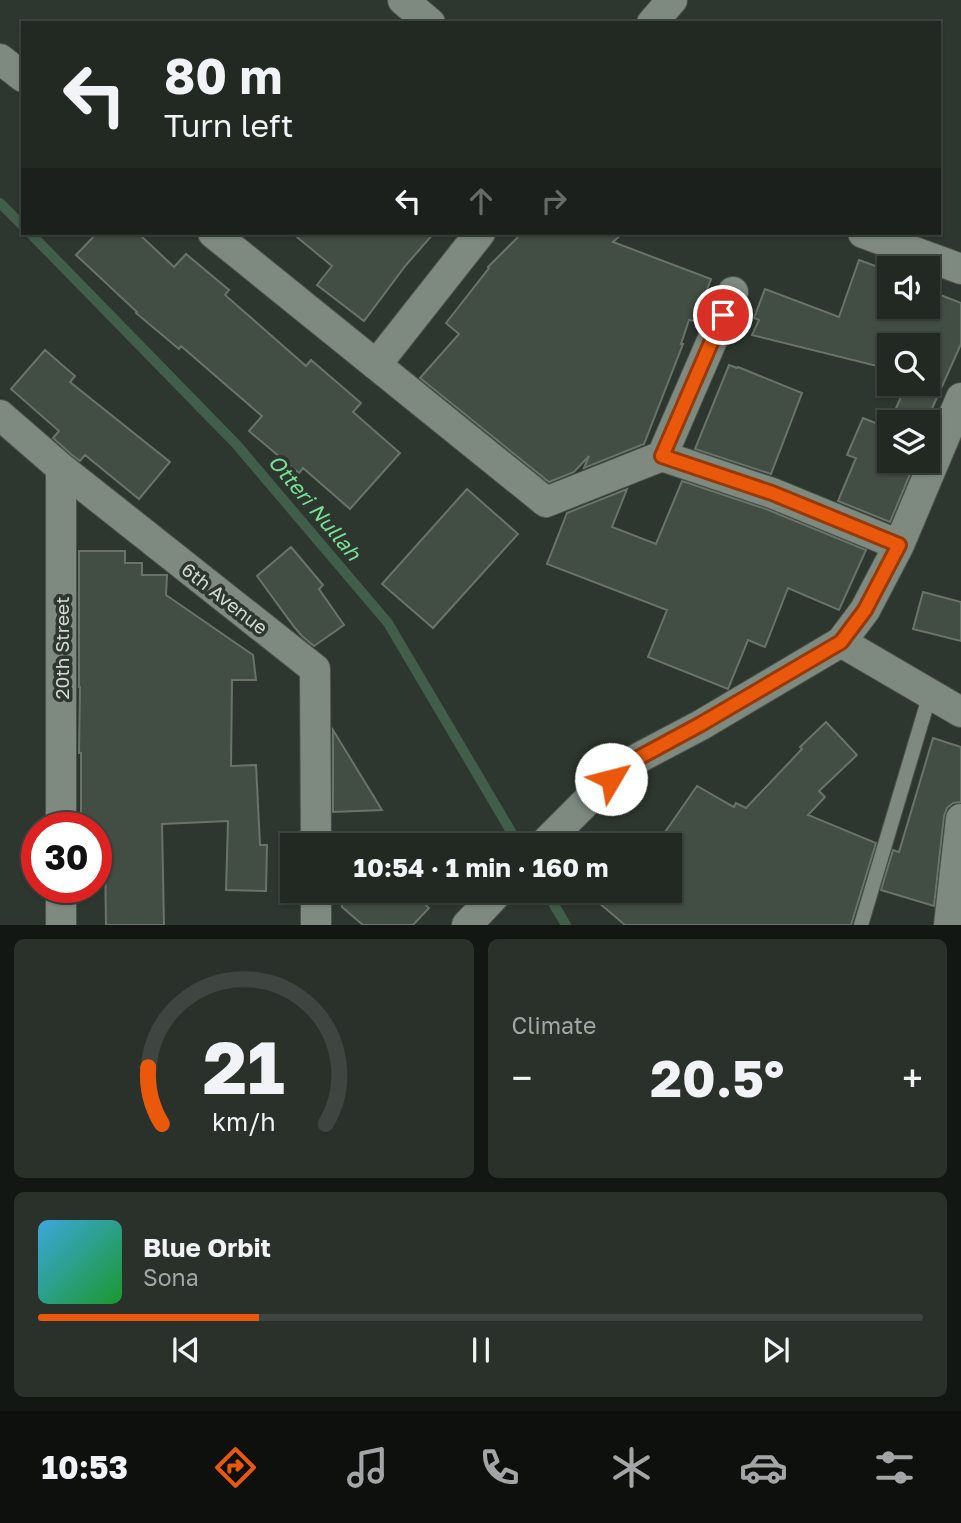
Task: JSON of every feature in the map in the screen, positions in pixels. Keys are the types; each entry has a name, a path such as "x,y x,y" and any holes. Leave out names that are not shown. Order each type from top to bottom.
{"street":[{"path":"403,0 428,21"},
{"path":"654,21 671,0"},
{"path":"0,59 21,75"},
{"path":"216,235 546,502 662,456 772,493 899,545"},
{"path":"376,365 478,235"},
{"path":"868,235 961,269"},
{"path":"662,456 733,292"},
{"path":"555,833 629,763 841,642 865,610 899,545 961,398"},
{"name":"6th Avenue","path":"0,415 61,468 315,669 316,833"},
{"name":"20th Street","path":"61,468 61,812"},
{"path":"841,642 961,712"},
{"path":"949,925 961,819"},
{"path":"61,903 61,925"},
{"path":"316,903 316,925"},
{"path":"470,921 487,903"}],"lane":[{"path":"861,925 930,694"}],"building":[{"path":"95,235 140,235 174,267 186,254 229,290 225,295 306,366 311,360 361,403 353,412 400,453 350,509 303,468 299,473 249,431 262,416 181,346 179,349 136,313 76,255"},
{"path":"294,235 432,235 364,321 317,285 332,266"},
{"path":"520,235 621,235 613,242 711,279 695,321 689,320 683,344 644,444 584,468 589,456 574,472 549,482 420,378 459,334 446,323 488,267"},
{"path":"859,260 877,267 877,319 940,319 940,295 961,303 961,344 940,391 940,333 877,333 877,366 752,335 759,320 754,318 765,289 839,317"},
{"path":"45,350 75,376 70,382 170,462 139,499 85,455 80,461 72,455 53,438 59,431 11,389"},
{"path":"729,365 802,393 771,474 695,449"},
{"path":"901,396 938,396 931,410 895,410"},
{"path":"863,418 877,424 877,473 911,473 890,522 838,501 856,458 847,455"},
{"path":"682,481 766,509 866,550 839,610 788,588 765,647 748,640 728,689 648,657 667,610 547,564 567,513 627,489 612,527 656,544"},
{"path":"467,489 518,534 433,628 382,584"},
{"path":"291,547 323,585 319,589 344,625 314,646 295,628 257,576"},
{"path":"79,551 125,551 125,563 142,563 142,575 167,575 166,595 253,655 256,680 232,680 231,766 256,765 260,845 267,845 266,891 226,890 228,821 162,824 164,925 106,925 106,903 112,903 112,812 81,812"},
{"path":"923,592 961,602 961,641 913,629"},
{"path":"826,722 857,755 819,791 825,797 808,815 876,843 851,925 625,925 599,903 682,903 682,833 664,833 697,786 734,807 736,803 746,808 802,749 800,747"},
{"path":"333,730 382,810 333,812"},
{"path":"933,738 961,747 961,802 953,803 944,816 934,906 881,890 893,850 899,852"},
{"path":"342,903 424,903 429,908 413,925 363,925 342,907"}],"waterway":[{"name":"Otteri Nullah","path":"0,203 21,224"},
{"name":"Otteri Nullah","path":"32,235 236,444 388,623 512,833"},
{"name":"Otteri Nullah","path":"553,903 566,925"}],"route":[{"path":"611,779 629,763 841,642 865,610 899,545 772,493 662,456 723,315"}]}
